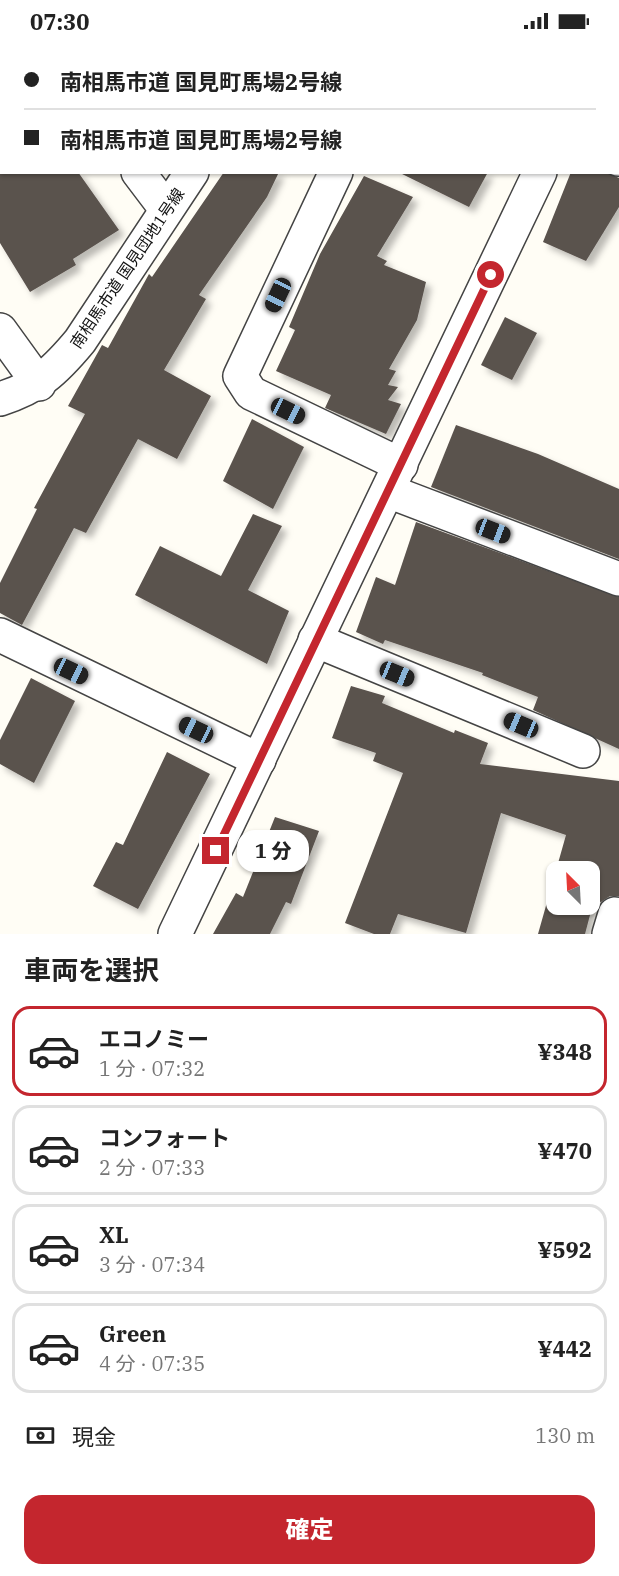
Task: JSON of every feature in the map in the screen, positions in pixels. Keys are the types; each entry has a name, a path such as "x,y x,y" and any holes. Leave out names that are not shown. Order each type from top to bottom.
{"street":[{"path":"140,174 166,209"},
{"name":"南相馬市道 国見団地1号線","path":"0,399 39,384 80,342 191,174"},
{"path":"335,174 240,376 251,393 394,478 619,579"},
{"path":"175,934 536,182"},
{"path":"0,330 39,384"},
{"path":"0,635 259,760"},
{"path":"315,640 582,751"}],"building":[{"path":"0,174 79,174 119,230 73,259 76,265 30,292 0,243"},
{"path":"223,174 278,174 267,197 199,295 206,299 164,370 211,396 177,459 138,439 86,533 74,528 22,625 0,613 0,583 37,509 34,508 85,414 68,406 102,345 108,348 149,274 152,277"},
{"path":"402,174 487,174 469,207"},
{"path":"570,174 610,174 619,178 619,207 586,261 543,242"},
{"path":"364,176 413,197 377,256 387,261 384,265 426,282 417,320 389,369 396,371 388,385 398,387 388,400 401,404 386,434 325,408 331,395 276,371 295,330 289,327 320,254"},
{"path":"505,317 537,333 512,380 481,365"},
{"path":"252,419 304,447 273,509 223,481"},
{"path":"456,425 538,454 619,489 619,559 431,487"},
{"path":"253,514 282,526 248,590 289,611 267,664 135,595 160,546 221,576"},
{"path":"416,522 619,597 619,749 533,710 538,697 482,675 483,673 385,640 383,644 356,632 376,577 395,585"},
{"path":"31,678 75,701 34,783 0,764 0,740"},
{"path":"351,686 385,696 382,703 454,733 455,730 488,743 480,764 619,781 619,896 610,896 600,902 600,861 559,861 566,835 501,813 466,933 398,914 390,934 374,934 345,923 403,773 373,761 376,753 332,738"},
{"path":"167,752 210,774 138,909 93,886 116,842 123,845"},
{"path":"275,817 319,831 291,904 286,902 270,934 213,934 236,893 243,897"},
{"path":"546,906 546,915 590,915 585,934 538,934"}],"route":[{"path":"216,851 491,275"}]}
